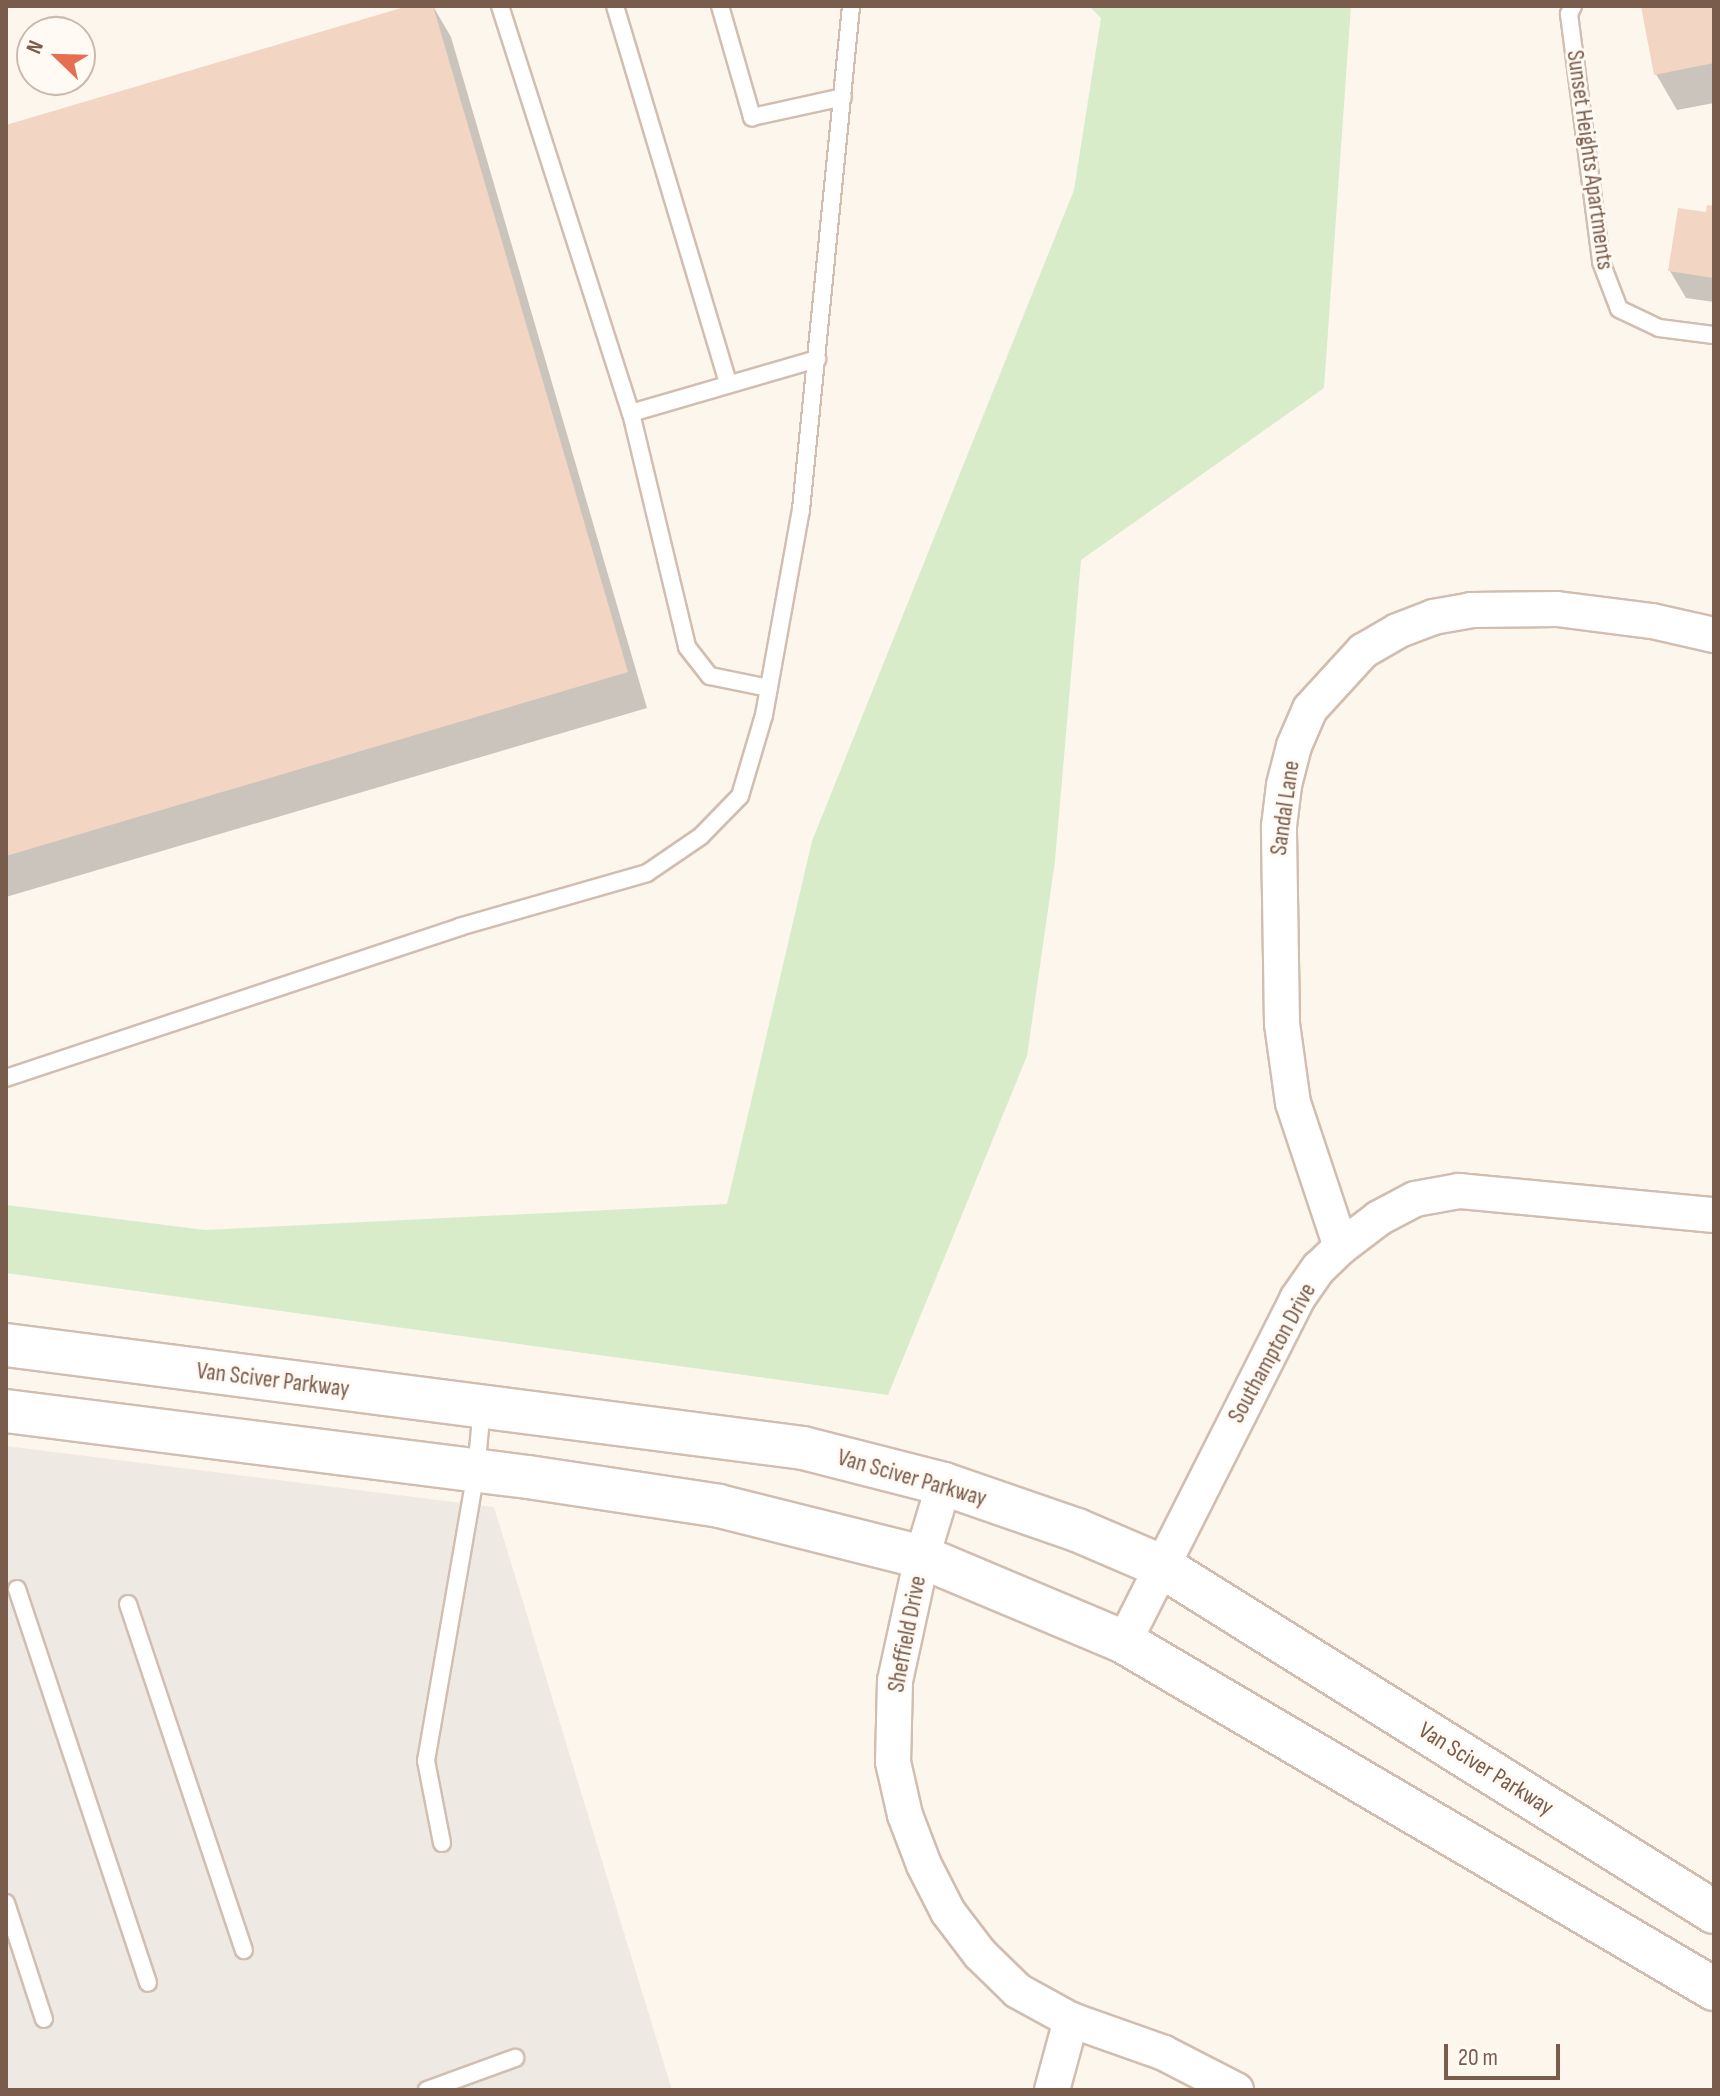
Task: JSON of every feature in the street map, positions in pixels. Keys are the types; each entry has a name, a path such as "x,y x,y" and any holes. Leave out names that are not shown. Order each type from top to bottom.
{"street":[{"name":"Sandal Lane","path":"1341,1247 1293,1103 1282,1024 1279,826 1284,785 1294,746 1310,709 1363,651 1397,631 1446,615 1513,608 1557,609 1652,621 1714,635"},
{"name":"Southampton Drive","path":"1124,1642 1297,1299 1319,1268 1379,1218 1415,1199 1459,1191 1714,1215"},
{"name":"Van Sciver Parkway","path":"6,1345 803,1448 944,1484 1077,1530 1161,1566 1714,1912"},
{"path":"6,1411 476,1471 719,1506 922,1557 1124,1642 1714,1989"},
{"name":"Sheffield Drive","path":"944,1484 922,1557 895,1681 893,1762 905,1815 924,1865 948,1912 980,1954 1018,1991 1071,2020 1164,2053 1236,2090"},
{"path":"1052,2090 1071,2020"}],"lane":[{"path":"500,6 631,413 687,647 710,676 769,688"},
{"path":"615,6 728,383"},
{"path":"720,6 752,117 843,97"},
{"path":"6,1078 459,927 647,873 701,836 740,796 769,688 801,510 851,6"},
{"name":"Sunset Heights Apartments","path":"1573,6 1569,14 1601,262 1619,309 1659,328 1714,335"},
{"path":"631,413 817,359"},
{"path":"442,1843 426,1761 476,1471 482,1407"},
{"path":"17,1589 148,1983"},
{"path":"128,1604 244,1950"},
{"path":"6,1903 44,2019"},
{"path":"427,2090 515,2058"}],"shaded area":[{"path":"6,1446 494,1507 672,2090 6,2090"}],"green space":[{"path":"1089,6 1351,6 1324,388 1081,560 1055,861 1027,1056 888,1395 6,1273 6,1205 205,1230 727,1204 812,841 1074,190 1101,18"}],"building":[{"path":"408,6 433,6 628,672 6,856 6,125"},
{"path":"1641,6 1714,6 1714,63 1654,75"},
{"path":"1707,205 1714,206 1714,278 1668,271 1678,208 1706,212"}]}
